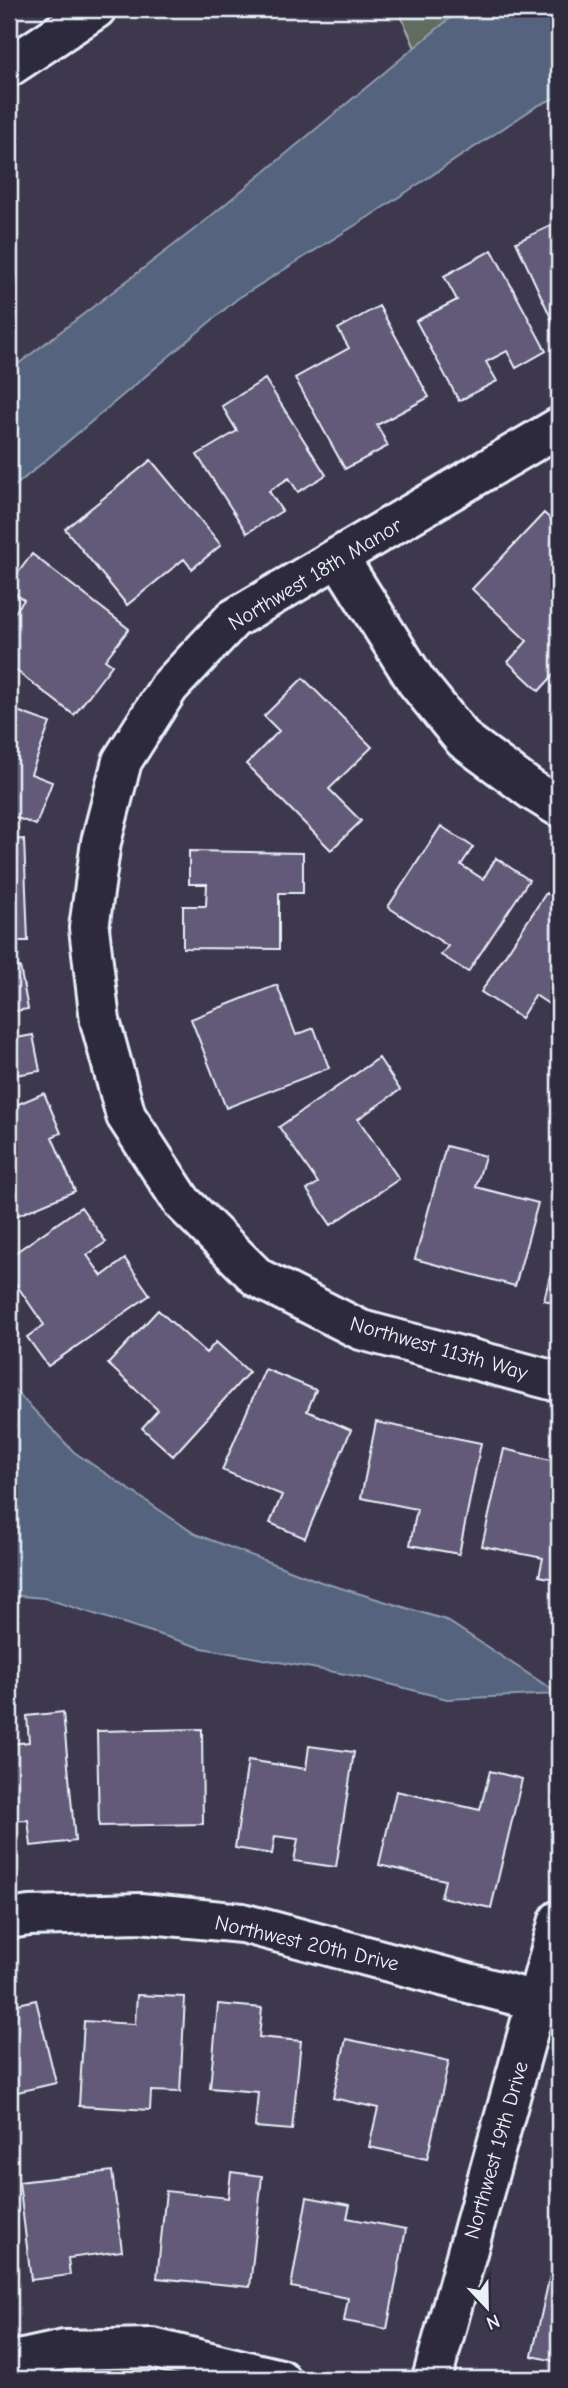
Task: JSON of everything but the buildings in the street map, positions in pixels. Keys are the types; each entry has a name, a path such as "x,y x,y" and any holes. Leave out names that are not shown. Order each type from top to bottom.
{"street":[{"path":"9,68 96,9"},
{"name":"Northwest 18th Manor","path":"100,1021 89,928 101,842 122,761 169,687 233,619 559,427"},
{"path":"339,558 416,681 464,740 559,807"},
{"name":"Northwest 113th Way","path":"100,1021 126,1116 182,1202 258,1278 361,1330 559,1382"},
{"name":"Northwest 20th Drive","path":"9,1919 140,1913 242,1923 549,2004"},
{"name":"Northwest 19th Drive","path":"432,2379 549,2004 559,1920"},
{"path":"9,2362 64,2350 152,2348 280,2379"}],"green space":[{"path":"398,9 461,9 415,48"}],"water":[{"path":"461,9 559,9 559,96 537,106 370,216 237,299 9,491 9,371 200,225"},
{"path":"9,1384 74,1452 195,1534 321,1582 446,1620 559,1694 447,1699 367,1678 202,1648 44,1598 9,1595"}]}
